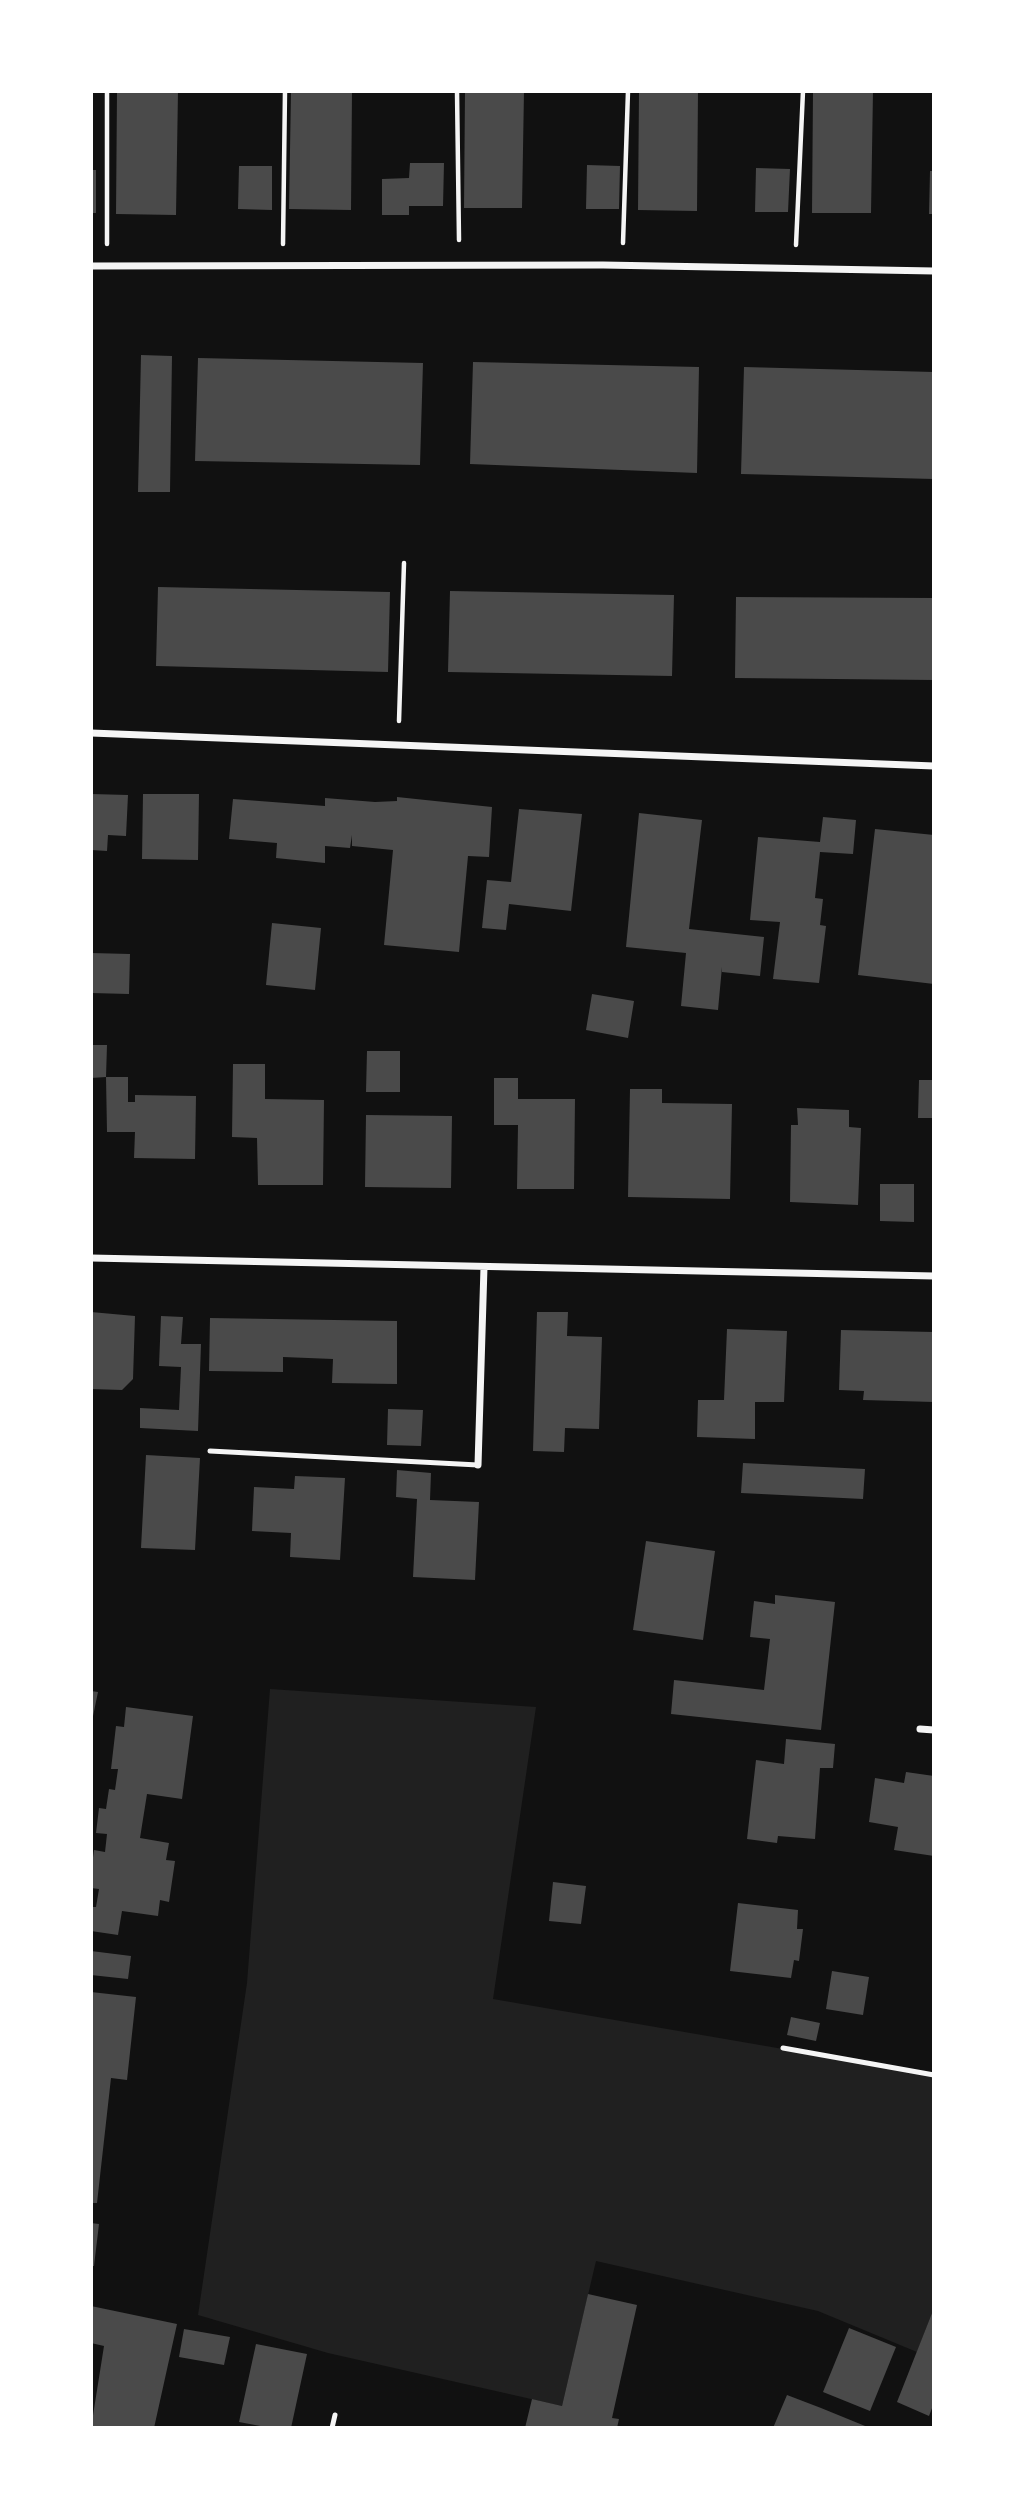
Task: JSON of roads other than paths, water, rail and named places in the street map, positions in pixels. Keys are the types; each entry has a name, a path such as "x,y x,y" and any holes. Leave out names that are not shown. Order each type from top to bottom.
{"street":[{"path":"91,266 622,265 934,271"},
{"path":"91,733 934,766"},
{"path":"91,1258 934,1276"},
{"path":"478,1465 484,1267"},
{"path":"920,1729 934,1730"}],"lane":[{"path":"210,1451 478,1465"},
{"path":"783,2048 934,2075"},
{"path":"332,2428 335,2415"}]}
